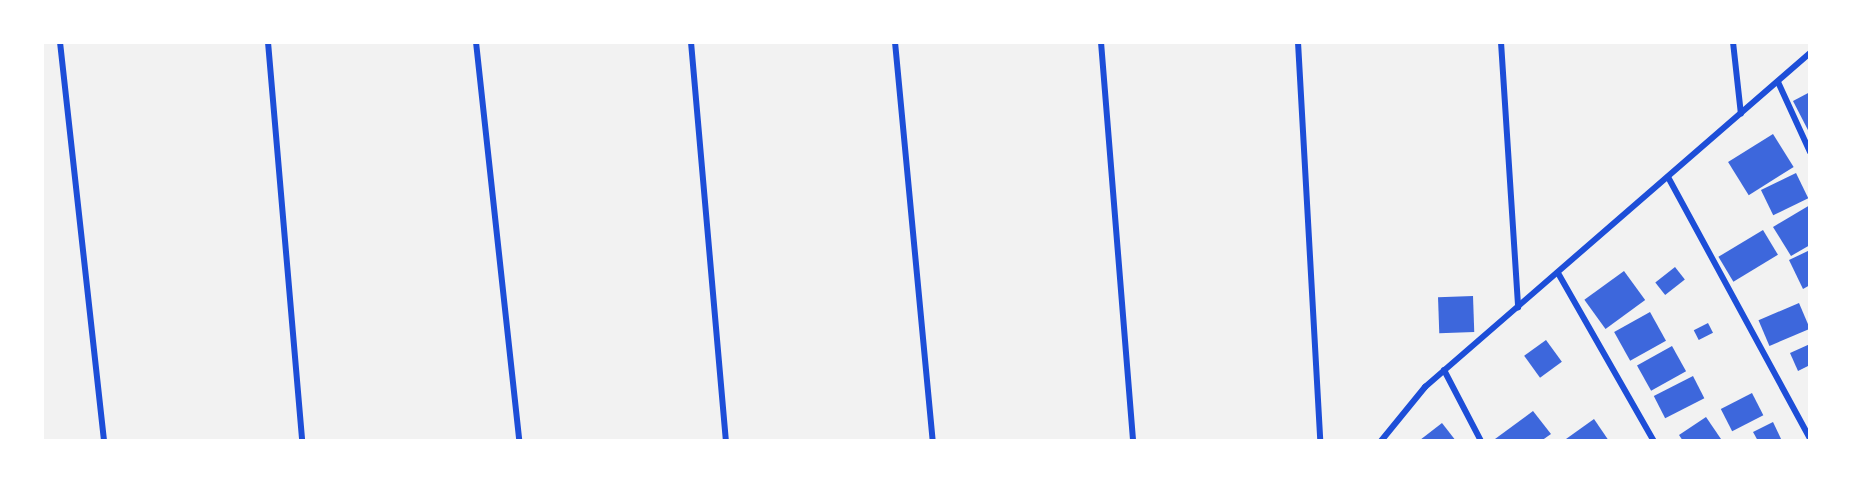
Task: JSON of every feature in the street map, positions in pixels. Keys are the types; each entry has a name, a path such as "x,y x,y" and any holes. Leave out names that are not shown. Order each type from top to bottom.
{"street":[{"path":"60,42 104,441"},
{"path":"268,42 302,441"},
{"path":"476,42 519,441"},
{"path":"691,42 726,441"},
{"path":"895,42 933,441"},
{"path":"1101,42 1133,441"},
{"path":"1298,42 1320,441"},
{"path":"1501,42 1518,307"},
{"path":"1733,42 1741,114"},
{"path":"1382,441 1425,387 1810,52"},
{"path":"1778,82 1810,152"},
{"path":"1668,177 1810,438"},
{"path":"1558,273 1654,441"},
{"path":"1444,370 1481,441"}],"building":[{"path":"1810,92 1810,134 1793,101"},
{"path":"1773,134 1794,167 1749,195 1728,162"},
{"path":"1796,173 1808,198 1773,215 1761,190"},
{"path":"1810,205 1810,245 1791,256 1773,227"},
{"path":"1763,230 1778,255 1733,282 1718,257"},
{"path":"1810,250 1810,285 1803,289 1789,260"},
{"path":"1675,267 1685,280 1665,295 1655,282"},
{"path":"1624,271 1645,300 1606,329 1584,300"},
{"path":"1473,296 1474,332 1439,333 1438,297"},
{"path":"1799,303 1810,329 1769,346 1758,320"},
{"path":"1650,312 1666,341 1630,361 1614,332"},
{"path":"1708,323 1713,333 1699,340 1694,330"},
{"path":"1546,340 1562,362 1540,378 1524,356"},
{"path":"1810,344 1810,365 1798,371 1790,353"},
{"path":"1672,346 1686,371 1651,391 1637,365"},
{"path":"1693,376 1704,398 1665,418 1654,396"},
{"path":"1752,393 1763,415 1732,431 1721,409"},
{"path":"1533,411 1551,434 1541,441 1496,441 1495,439"},
{"path":"1706,417 1721,439 1683,441 1679,435"},
{"path":"1594,419 1609,441 1568,441 1566,439"},
{"path":"1773,422 1782,441 1758,441 1753,432"},
{"path":"1442,423 1456,441 1420,440"}]}
